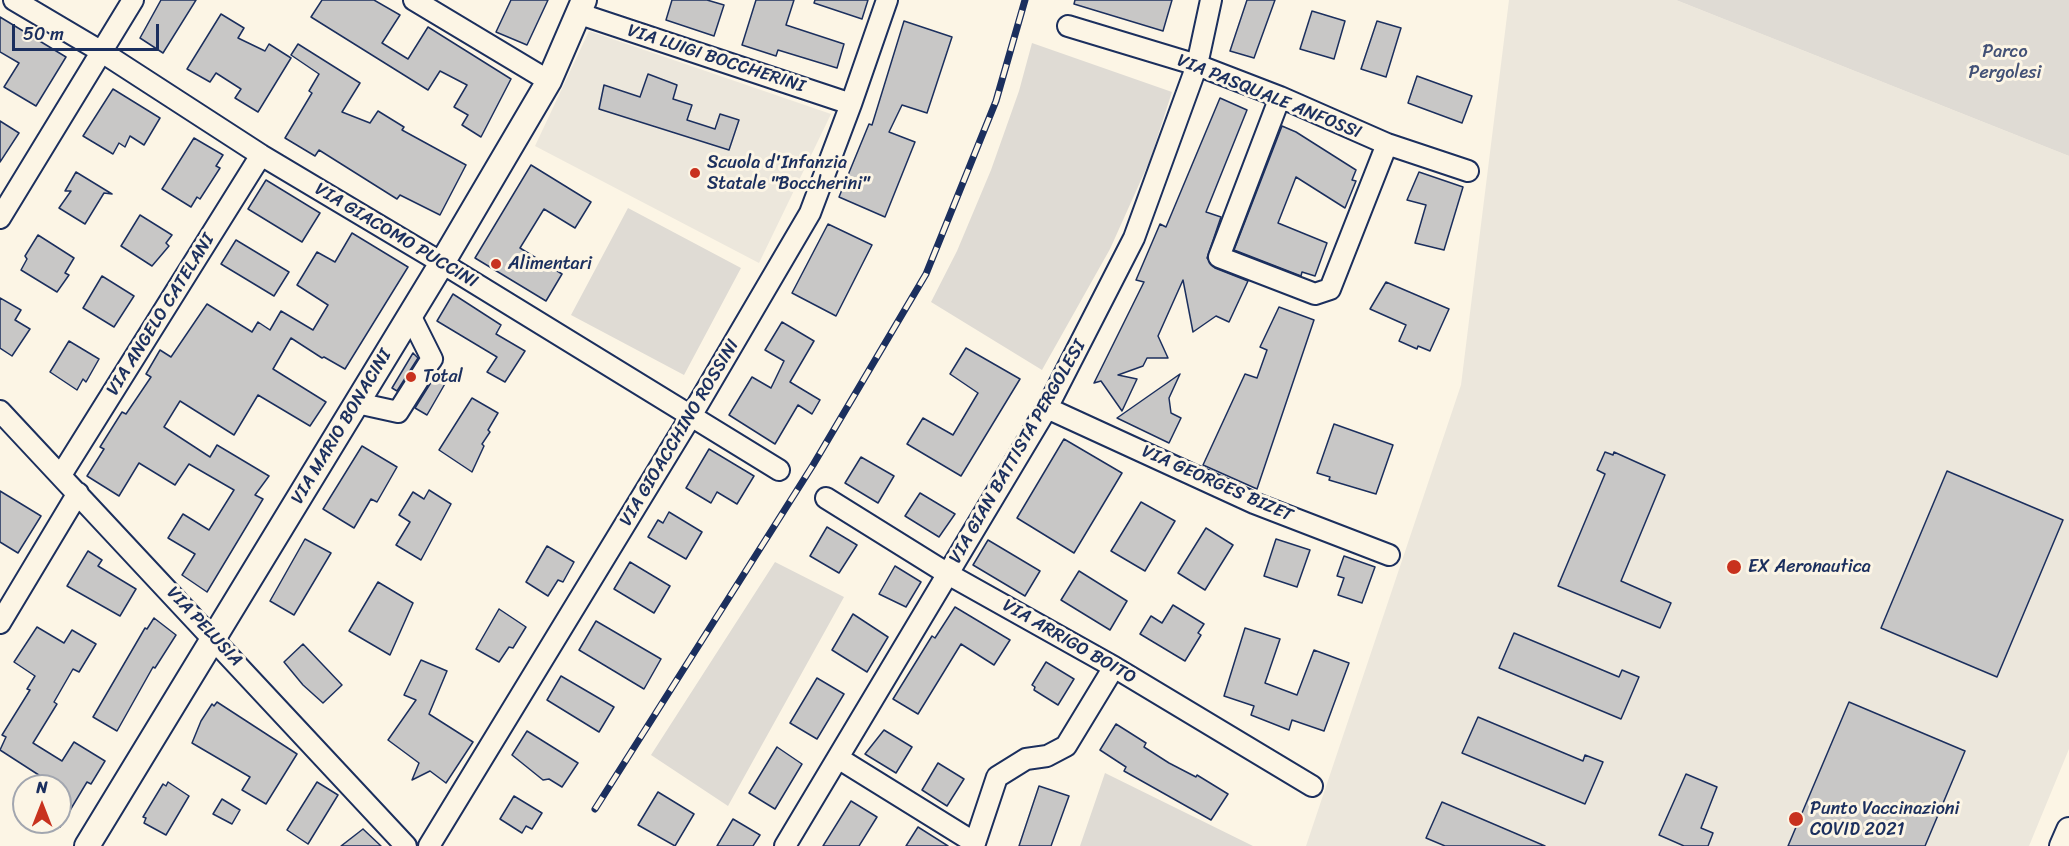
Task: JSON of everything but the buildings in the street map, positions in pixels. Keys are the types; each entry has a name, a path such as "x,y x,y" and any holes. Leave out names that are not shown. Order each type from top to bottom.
{"main road":[{"name":"VIA MARIO BONACINI","path":"87,846 442,263 549,81 582,7"},
{"path":"2062,846 2069,830"}],"street":[{"name":"VIA GIACOMO PUCCINI","path":"14,0 102,52 261,156 442,263 779,470"},
{"path":"0,218 133,0"},
{"path":"414,0 549,81"},
{"name":"VIA GIOACCHINO ROSSINI","path":"429,846 692,416 810,213 851,105 887,0"},
{"name":"VIA GIAN BATTISTA PERGOLESI","path":"785,846 1047,408 1134,238 1197,65 1211,0"},
{"name":"VIA LUIGI BOCCHERINI","path":"582,7 851,105"},
{"name":"VIA PASQUALE ANFOSSI","path":"1068,26 1197,65 1280,97 1387,144 1468,171"},
{"path":"1280,97 1219,257 1315,294 1330,289 1387,144"},
{"name":"VIA ANGELO CATELANI","path":"61,475 261,156"},
{"path":"357,403 398,412 432,360 410,315"},
{"name":"VIA GEORGES BIZET","path":"1047,408 1254,503 1389,555"},
{"name":"VIA PELUSIA","path":"0,411 214,637 406,846"},
{"path":"0,623 78,493"},
{"name":"VIA ARRIGO BOITO","path":"826,498 948,574 1114,667 1312,786"},
{"path":"838,758 974,844 997,777 1020,762 1047,756 1066,746 1114,667"}],"shaded area":[{"name":"EX Aeronautica","path":"1509,0 1676,0 2069,156 2069,749 2029,846 1306,846 1461,385"},
{"name":"Scuola d'Infanzia Statale \"Boccherini\"","path":"589,31 831,114 759,263 535,146"}],"green space":[{"name":"Parco Pergolesi","path":"1676,0 2069,0 2069,156"},
{"path":"1032,43 1172,92 1150,160 1110,249 1042,370 931,302 957,251 991,170 1019,91"},
{"path":"628,208 741,268 684,375 571,315"},
{"path":"775,562 844,597 728,806 651,755"},
{"path":"1105,773 1253,846 1080,846"}],"railway":[{"path":"595,809 813,465 926,274 996,101 1025,0"}],"place":[{"name":"Scuola d'Infanzia Statale \"Boccherini\"","path":"695,173"},
{"name":"Alimentari","path":"496,264"},
{"name":"Total","path":"411,377"},
{"name":"EX Aeronautica","path":"1734,567"},
{"name":"Punto Vaccinazioni COVID 2021","path":"1796,819"}]}
